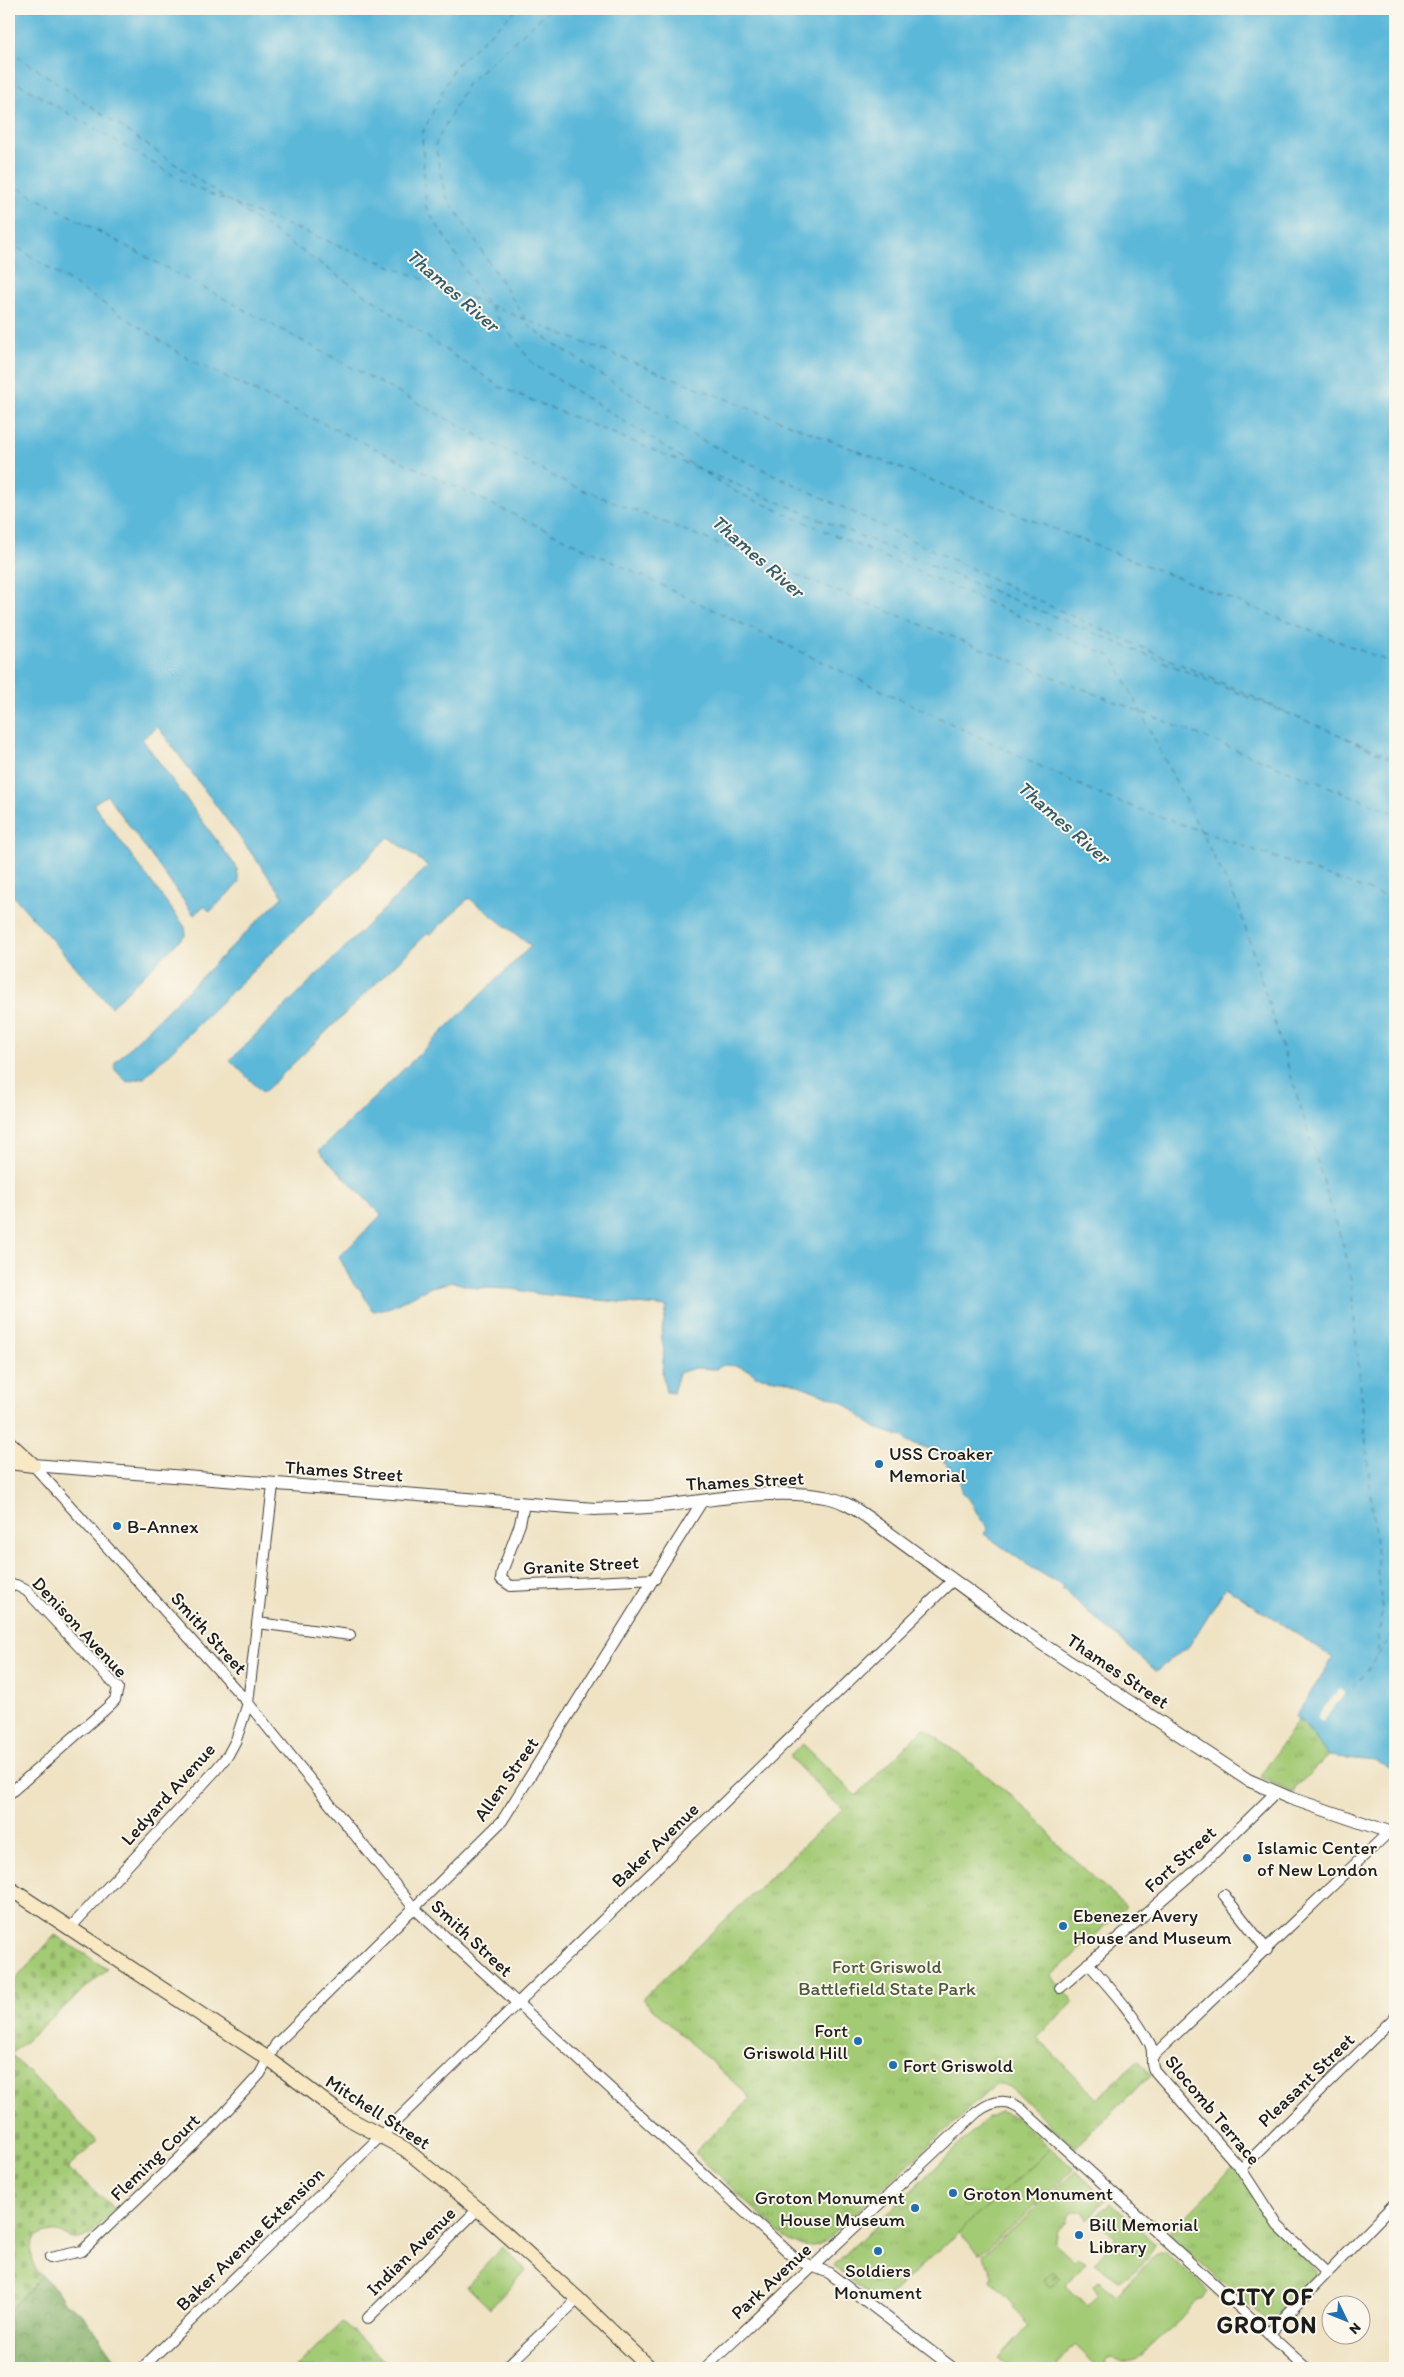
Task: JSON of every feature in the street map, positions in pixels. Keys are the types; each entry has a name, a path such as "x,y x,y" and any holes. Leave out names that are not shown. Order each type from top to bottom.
{"main road":[{"path":"9,1444 33,1465"},
{"path":"9,1462 33,1465"},
{"name":"Mitchell Street","path":"9,1888 267,2058 344,2116 405,2149 478,2209 578,2299 650,2368"}],"street":[{"name":"Thames Street","path":"33,1465 595,1509 634,1508 704,1500 807,1494 840,1501 867,1517 1024,1632 1248,1780 1275,1793 1392,1833"},
{"name":"Smith Street","path":"33,1465 248,1703 414,1908 797,2260 829,2273 953,2368"},
{"name":"Ledyard Avenue","path":"70,1928 228,1755 236,1740 248,1703 272,1484"},
{"name":"Allen Street","path":"267,2058 276,2044 492,1832 511,1809 704,1500"},
{"name":"Granite Street","path":"524,1504 520,1524 502,1572 501,1579 504,1583 511,1586 551,1585 655,1579"},
{"name":"Baker Avenue","path":"382,2136 953,1580"},
{"name":"Denison Avenue","path":"9,1794 109,1706 115,1700 118,1688 27,1591 12,1586"},
{"path":"258,1623 350,1635"},
{"name":"Fort Street","path":"1060,1988 1206,1860 1275,1793"},
{"path":"1153,2056 1392,1833"},
{"path":"1224,1895 1266,1950"},
{"name":"Slocomb Terrace","path":"1088,1963 1110,1987 1147,2039 1153,2050 1151,2063 1155,2071 1241,2169 1278,2226 1327,2273"},
{"name":"Pleasant Street","path":"1241,2169 1395,2017"},
{"name":"Fleming Court","path":"50,2258 82,2251 209,2130 260,2074 267,2058"},
{"name":"Park Avenue","path":"705,2368 977,2112 996,2102 1012,2103 1020,2108 1268,2334"},
{"name":"Baker Avenue Extension","path":"142,2368 382,2136"},
{"path":"1306,2368 1268,2334 1395,2203"},
{"name":"Indian Avenue","path":"368,2318 478,2209"},
{"path":"505,2368 578,2299"}],"green space":[{"path":"1298,1720 1305,1725 1328,1756 1293,1792 1260,1777"},
{"name":"Fort Griswold Battlefield State Park","path":"924,1728 1016,1799 1046,1829 1053,1840 1126,1907 1051,1976 1074,2002 1037,2037 1097,2099 1138,2060 1151,2075 1074,2148 1013,2089 1002,2084 995,2085 824,2242 814,2246 800,2245 787,2239 694,2153 751,2098 642,1999 842,1809 789,1757 803,1744 856,1796"},
{"path":"55,1935 107,1969 11,2054 97,2141 68,2168 115,2209 94,2231 84,2238 72,2239 51,2231 39,2235 34,2240 31,2252 34,2265 41,2277 9,2310 9,1987"},
{"path":"1000,2112 1016,2117 1051,2148 880,2304 833,2266 987,2118"},
{"path":"1045,2143 1074,2169 982,2253 979,2254 959,2232 880,2304 833,2266 919,2184"},
{"path":"1235,2165 1276,2232 1317,2270 1316,2275 1269,2323 1168,2234"},
{"path":"1076,2171 1106,2199 1088,2219 1083,2211 1074,2211 1069,2215 1066,2223 1057,2230 1054,2242 1074,2260 1078,2257 1085,2263 1066,2285 1071,2293 1087,2305 1098,2293 1094,2286 1100,2280 1116,2295 1157,2253 1164,2251 1208,2292 1203,2298 1196,2300 1181,2319 1136,2360 1123,2363 1112,2358 1106,2360 1105,2367 1098,2368 1074,2345 1055,2368 1012,2368 999,2358 1029,2325 1013,2309 1012,2303 991,2280 993,2277 983,2255"},
{"path":"1110,2202 1155,2243 1150,2254 1140,2265 1119,2281 1094,2263 1115,2239 1114,2234 1109,2233 1097,2222 1098,2215"},
{"path":"502,2247 526,2269 490,2309 467,2286"},
{"path":"9,2265 35,2270 55,2288 65,2303 82,2314 118,2364 116,2368 9,2368"},
{"path":"1053,2271 1060,2278 1051,2287 1044,2280"},
{"path":"342,2322 346,2325 392,2368 295,2368"}],"water":[{"name":"Thames River","path":"9,9 1395,9 1395,1770 1375,1761 1328,1756 1305,1725 1295,1717 1333,1658 1226,1587 1189,1646 1156,1671 1062,1589 1063,1586 1029,1566 984,1534 988,1528 979,1517 970,1500 963,1494 959,1479 939,1456 930,1449 907,1441 903,1437 875,1428 843,1402 788,1381 755,1376 749,1370 737,1366 723,1365 716,1369 695,1368 679,1373 673,1393 666,1392 662,1371 664,1351 661,1335 667,1307 539,1294 512,1289 475,1288 453,1282 431,1287 391,1307 372,1310 360,1289 354,1285 339,1257 381,1215 319,1151 531,946 469,898 430,935 428,933 263,1093 230,1060 428,866 389,837 144,1078 127,1082 115,1070 115,1062 283,896 158,727 142,739 237,868 239,883 210,912 204,906 194,915 107,795 93,804 185,927 186,934 111,1007 9,891"}],"pier":[{"path":"1339,1689 1345,1693 1322,1722 1317,1717"}],"ferry route":[{"path":"517,9 455,66 422,134 426,207 482,297 533,364 736,492 1113,657 1239,907 1349,1265 1382,1609 1376,1658 1358,1683 1336,1704"},
{"path":"550,9 467,84 435,145 445,194 532,329 699,439 1050,606 1291,714"},
{"path":"9,50 500,387 697,468"},
{"path":"9,78 195,188 228,201"},
{"path":"9,183 568,484 1395,813"},
{"path":"234,204 1395,664"},
{"path":"9,242 192,361 1105,797 1395,900"},
{"path":"706,472 1395,758"},
{"path":"1345,738 1395,761"},
{"path":"1377,1656 1395,1628"}],"place":[{"name":"USS Croaker Memorial","path":"879,1464"},
{"name":"B-Annex","path":"117,1526"},
{"name":"Islamic Center of New London","path":"1247,1858"},
{"name":"Ebenezer Avery House and Museum","path":"1063,1926"},
{"name":"Fort Griswold Hill","path":"858,2041"},
{"name":"Fort Griswold","path":"893,2065"},
{"name":"Groton Monument","path":"953,2193"},
{"name":"Groton Monument House Museum","path":"915,2208"},
{"name":"Bill Memorial Library","path":"1079,2235"},
{"name":"Soldiers Monument","path":"878,2251"}],"district":[{"name":"CITY OF GROTON","path":"1267,2310"}]}
